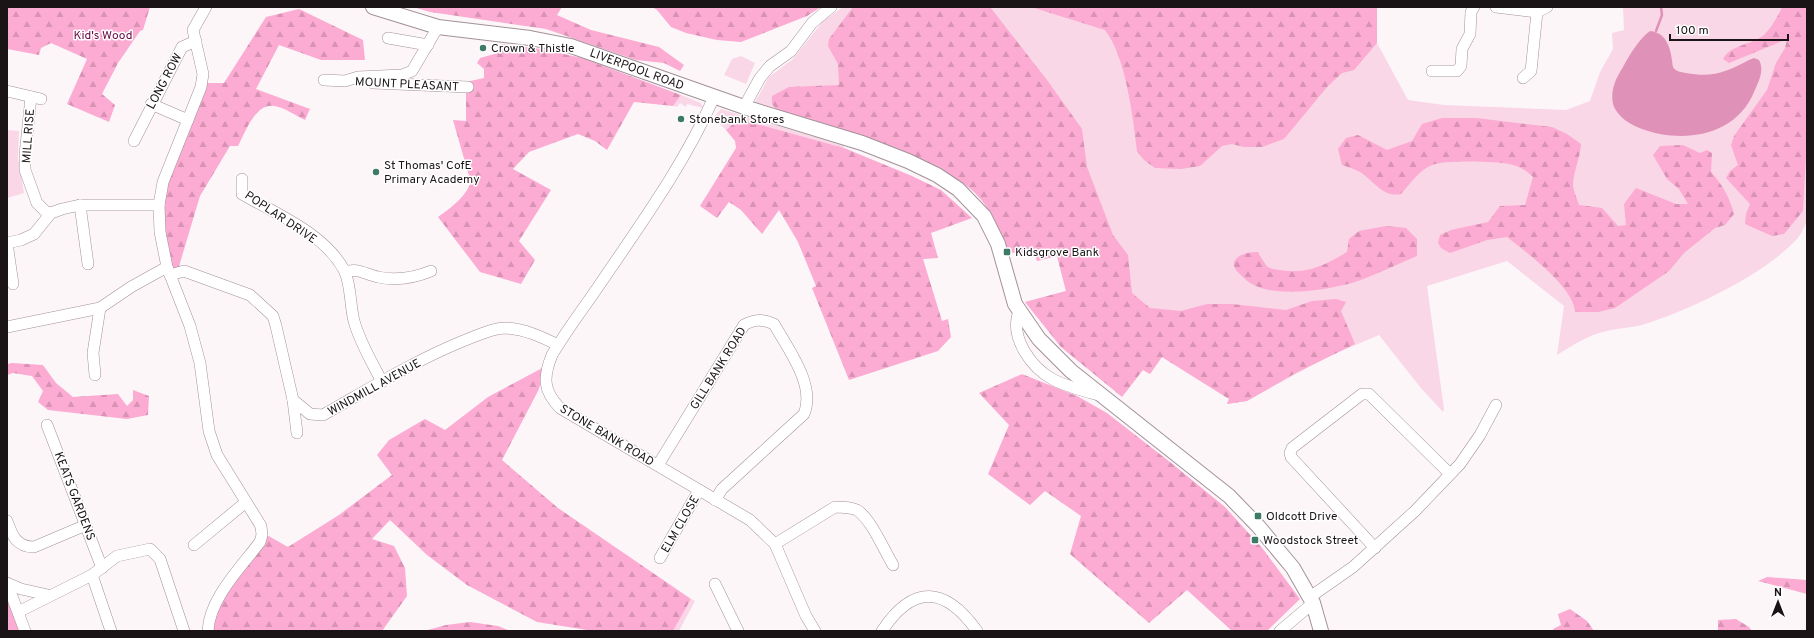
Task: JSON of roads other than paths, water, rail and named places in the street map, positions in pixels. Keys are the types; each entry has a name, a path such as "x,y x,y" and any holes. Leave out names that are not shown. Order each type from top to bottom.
{"main road":[{"name":"LIVERPOOL ROAD","path":"373,7 438,27 530,38 571,46 714,97 862,143 908,161 937,175 958,189 984,216 998,244 1011,293 1019,311"},
{"path":"1019,311 1039,339 1056,358 1229,496 1282,552 1312,600 1321,631"}],"street":[{"path":"206,7 194,30 203,74 201,87 163,182 159,205 160,232 168,271 190,326 200,363 209,431 217,455 261,526 262,535 260,542 220,595 211,610 208,631"},
{"path":"744,107 760,78 770,66 790,51 812,23 831,7"},
{"path":"1432,71 1457,71 1461,66 1462,49 1470,34 1471,12 1474,7"},
{"path":"1496,7 1542,9 1531,71 1523,78"},
{"name":"MOUNT PLEASANT","path":"346,81 358,77 402,75 412,71 438,27"},
{"path":"388,38 428,45"},
{"name":"LONG ROW","path":"134,141 151,104 182,47 196,41"},
{"name":"MOUNT PLEASANT","path":"324,80 451,88 468,87"},
{"name":"MILL RISE","path":"7,90 36,98 25,156 25,170 37,203 46,212 51,213"},
{"name":"STONE BANK ROAD","path":"714,97 702,124 676,170 558,345 547,367 545,376 546,388 551,399 560,408 750,520 775,544 806,616 815,631"},
{"path":"151,104 188,120"},
{"name":"POPLAR DRIVE","path":"242,179 242,194 318,241 336,257 345,272 358,334 382,382"},
{"path":"10,278 7,243 21,240 34,234 51,213 80,205 159,205"},
{"path":"80,205 84,257"},
{"path":"345,272 358,269 378,277 398,279 413,278 431,271"},
{"path":"7,327 100,308 137,283 168,271 184,271 250,295 273,316 292,400 297,433"},
{"path":"92,371 100,308"},
{"path":"1019,311 1016,322 1019,338 1025,352 1042,371 1054,380 1105,397"},
{"name":"GILL BANK ROAD","path":"658,465 744,325 753,320 764,320 774,324 804,379 808,394 808,404 804,414 722,489 714,500"},
{"name":"WINDMILL AVENUE","path":"292,400 310,414 323,415 437,352 490,331 505,328 522,331 538,335 558,345"},
{"path":"1375,548 1291,457 1290,453 1292,448 1362,394 1369,394 1450,474"},
{"path":"1280,631 1312,600 1375,548 1415,511 1460,464 1480,435 1496,405"},
{"name":"KEATS GARDENS","path":"47,425 102,568"},
{"name":"ELM CLOSE","path":"660,558 699,490"},
{"path":"194,545 246,502"},
{"path":"775,544 835,507 847,507 857,510 864,517 893,564"},
{"path":"7,521 13,537 18,543 26,547 34,547 86,525"},
{"path":"18,612 48,595 92,575 117,556 143,549 150,549 160,559 184,631"},
{"path":"92,575 111,631"},
{"path":"7,583 21,589 48,595"},
{"path":"7,583 25,631"},
{"path":"715,584 738,631"},
{"path":"882,631 900,607 914,598 927,596 946,602 958,609 977,631"}],"waterway":[{"path":"1656,31 1662,15 1661,7"}],"place":[{"name":"Crown & Thistle","path":"483,48"},
{"name":"Stonebank Stores","path":"681,119"},
{"name":"St Thomas' CofE Primary Academy","path":"376,172"},
{"name":"Kidsgrove Bank","path":"1007,252"},
{"name":"Oldcott Drive","path":"1258,516"},
{"name":"Woodstock Street","path":"1255,540"}],"park label":[{"name":"Kid's Wood","path":"103,35"}]}
